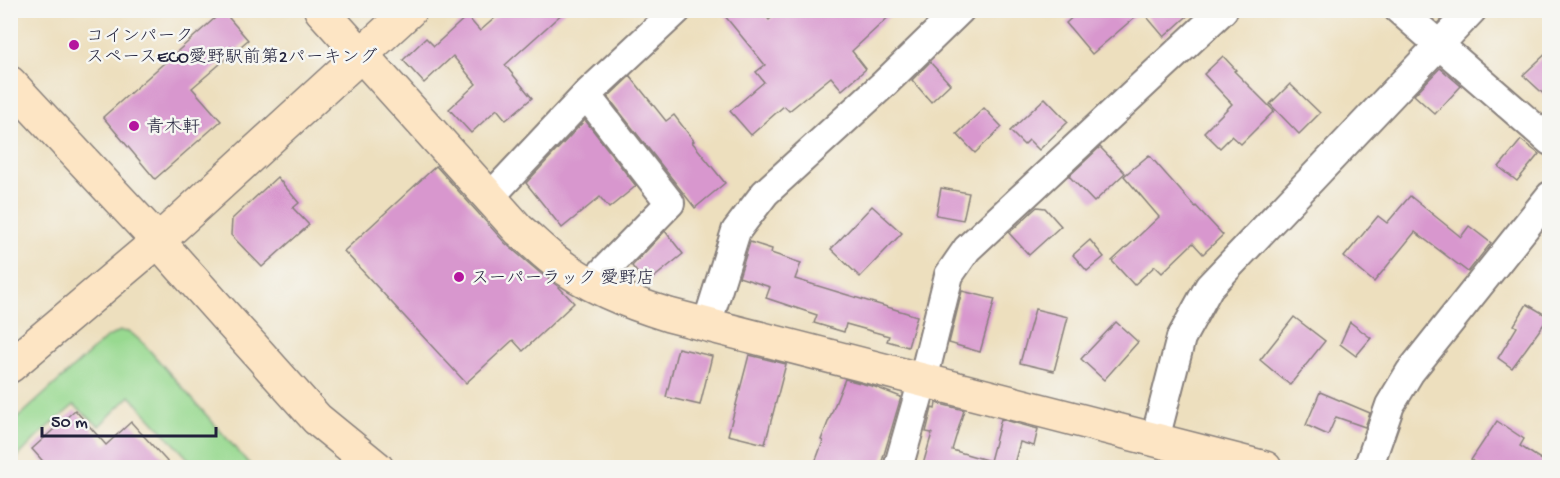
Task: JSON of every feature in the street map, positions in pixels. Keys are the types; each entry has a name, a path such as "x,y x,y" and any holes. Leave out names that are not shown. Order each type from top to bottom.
{"street":[{"path":"321,10 519,230 552,259 591,284 641,306 669,315 1265,468"},
{"path":"10,366 158,241 410,10"},
{"path":"490,196 586,95 677,10"},
{"path":"706,324 736,231 765,193 885,83 960,10"},
{"path":"898,468 950,275 967,249 1223,10"},
{"path":"1399,10 1550,141"},
{"path":"1155,439 1181,338 1209,286 1472,10"},
{"path":"10,83 158,241 317,419 376,468"},
{"path":"586,95 670,203 591,284"},
{"path":"1368,468 1389,405 1410,372 1550,196"}],"green space":[{"path":"120,331 130,332 144,344 252,467 196,467 130,396 99,426 74,405 38,436 11,464 11,424 106,338"}],"building":[{"path":"504,10 566,10 505,65 532,98 506,120 497,109 471,133 449,109 476,84 453,56 424,83 403,60 426,38 434,46 467,16 480,31"},
{"path":"720,10 761,10 769,20 780,10 896,10 852,51 866,69 842,90 831,77 789,111 784,106 751,135 730,111 764,82 756,72 765,65"},
{"path":"1080,10 1194,10 1164,37 1142,11 1092,54 1066,23"},
{"path":"223,11 248,40 192,88 221,121 155,179 103,117"},
{"path":"1550,50 1550,100 1523,75"},
{"path":"1223,56 1236,70 1234,71 1274,111 1241,144 1232,136 1220,148 1204,132 1232,104 1204,74"},
{"path":"930,62 950,84 931,102 912,80"},
{"path":"1440,68 1461,86 1435,114 1414,95"},
{"path":"630,76 666,121 674,115 725,183 695,208 608,97"},
{"path":"1290,84 1320,113 1299,134 1270,104"},
{"path":"1045,98 1068,122 1039,150 1029,140 1024,145 1010,131"},
{"path":"984,108 1002,127 975,153 957,134"},
{"path":"585,120 636,186 609,208 600,197 562,228 526,183"},
{"path":"1521,140 1539,154 1517,181 1499,167"},
{"path":"1100,147 1125,173 1094,202 1069,176"},
{"path":"1149,155 1223,235 1203,254 1193,243 1162,273 1155,266 1134,285 1112,261 1159,217 1124,176"},
{"name":"スーパーラック 愛野店","path":"436,166 505,243 559,287 574,303 523,351 513,340 466,383 344,251"},
{"path":"277,177 299,203 293,208 309,225 262,267 231,235 232,219"},
{"path":"941,188 969,193 963,220 936,215"},
{"path":"1410,196 1461,237 1469,226 1491,243 1468,272 1415,232 1374,282 1344,257 1378,216 1387,223"},
{"path":"872,206 902,233 860,277 831,249"},
{"path":"1037,207 1045,208 1061,226 1029,255 1009,233"},
{"path":"665,231 683,254 646,284 632,266"},
{"path":"1090,240 1104,257 1087,271 1073,255"},
{"path":"750,242 772,249 771,253 801,263 795,279 917,316 908,347 887,341 889,336 846,324 844,332 814,323 817,315 766,298 770,287 739,277"},
{"path":"962,291 995,299 980,352 949,343"},
{"path":"1527,304 1549,317 1512,368 1498,358 1517,327 1514,325"},
{"path":"1035,309 1068,317 1054,371 1020,363"},
{"path":"1294,317 1325,341 1290,385 1260,360"},
{"path":"1116,322 1138,342 1104,380 1081,359"},
{"path":"1350,322 1371,338 1356,356 1340,344"},
{"path":"678,348 712,356 700,405 666,397"},
{"path":"749,355 786,364 765,444 728,435"},
{"path":"845,379 901,397 880,468 813,468 823,441 821,440"},
{"path":"1320,392 1370,413 1365,427 1336,417 1328,435 1306,425"},
{"path":"936,403 964,410 952,450 990,461 1001,419 1038,429 1034,446 1020,442 1013,468 922,468 932,433 926,432 932,408 935,409"},
{"path":"75,410 106,445 131,422 173,468 49,468 32,449"},
{"path":"1497,421 1524,439 1520,446 1550,465 1550,468 1482,468 1471,460"}],"place":[{"name":"コインパーク スペースECO愛野駅前第2パーキング","path":"74,45"},
{"name":"青木軒","path":"134,126"},
{"name":"スーパーラック 愛野店","path":"459,277"}]}
